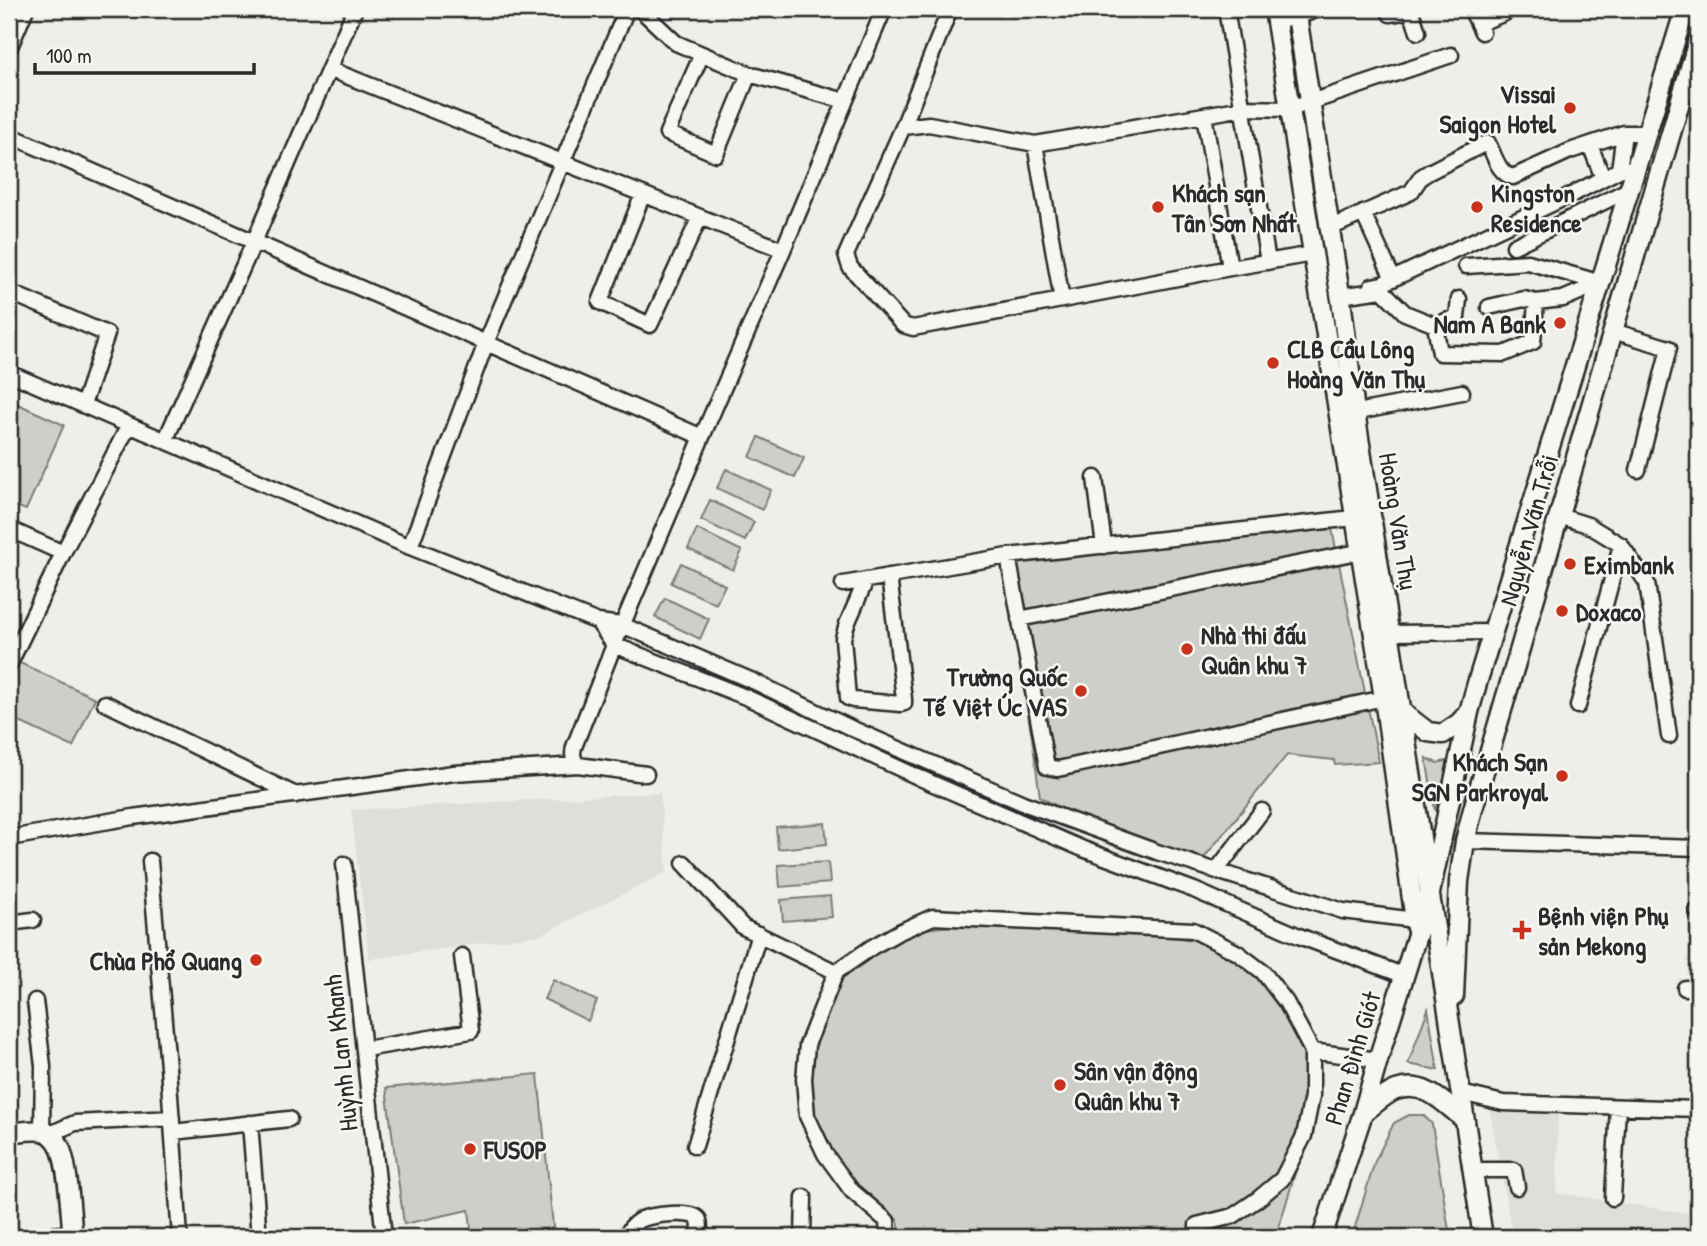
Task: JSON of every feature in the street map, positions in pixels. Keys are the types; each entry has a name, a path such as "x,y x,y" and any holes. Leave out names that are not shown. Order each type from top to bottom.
{"main road":[{"name":"Nguyễn Văn Trỗi","path":"1430,893 1469,712 1685,9"},
{"name":"Hoàng Văn Thụ","path":"1296,13 1340,295 1347,414"},
{"name":"Hoàng Văn Thụ","path":"1275,15 1313,254 1347,414 1430,893 1453,1042"},
{"name":"Nguyễn Văn Trỗi","path":"1453,1042 1456,925 1465,841 1698,41"},
{"path":"1532,507 1559,516"},
{"name":"Hoàng Văn Thụ","path":"1369,550 1389,633 1416,927"},
{"path":"1395,702 1428,732 1443,734 1469,712"},
{"name":"Phan Đình Giót","path":"1322,1237 1405,976 1416,927 1430,893"},
{"path":"1453,1042 1483,1237"},
{"path":"1363,1113 1394,1090 1412,1088 1428,1090 1465,1120"},
{"path":"9,1132 46,1132 56,1139 63,1154 72,1235"}],"street":[{"path":"9,49 26,9"},
{"path":"165,441 355,9"},
{"path":"410,547 486,343 627,9"},
{"path":"640,9 676,43 749,74 845,102"},
{"path":"578,765 574,761 574,747 622,625 884,9"},
{"path":"950,9 903,127 846,255 850,267 903,325 913,328 1313,254"},
{"path":"1226,9 1268,262"},
{"path":"1275,15 1318,9"},
{"path":"1388,9 1390,14 1411,11 1418,32"},
{"path":"1471,9 1480,28 1505,13"},
{"path":"702,54 667,133 716,154 749,74"},
{"path":"903,127 929,124 1035,145 1243,108 1290,109 1451,55"},
{"path":"329,69 783,250"},
{"path":"1204,115 1230,268"},
{"path":"1330,228 1410,192 1421,177 1481,145 1488,143 1501,169 1506,175 1513,177 1570,152 1624,133 1647,133"},
{"path":"1619,170 1624,133"},
{"path":"9,135 702,437"},
{"path":"1035,145 1062,300"},
{"path":"1590,145 1604,178"},
{"path":"1340,295 1382,285 1619,170 1637,165"},
{"path":"1514,246 1630,188"},
{"path":"643,194 600,302 650,326 701,217"},
{"path":"1363,213 1393,279"},
{"path":"1466,266 1528,262 1601,283"},
{"path":"1489,307 1524,299 1536,302 1563,299 1601,283"},
{"path":"1340,295 1382,290 1405,313 1436,325 1457,317 1458,299"},
{"path":"9,292 107,334 83,405"},
{"path":"1436,325 1440,353 1504,354 1533,342 1536,302"},
{"path":"1613,331 1669,348 1638,470"},
{"path":"9,373 410,547 598,622 622,625 1023,803 1216,871 1343,911 1416,927"},
{"path":"1347,414 1462,393"},
{"path":"9,665 129,425"},
{"path":"1095,478 1104,545"},
{"path":"1559,516 1588,526 1620,545 1647,583 1669,736"},
{"path":"843,584 1008,556 1363,517"},
{"path":"9,529 63,553"},
{"path":"1578,706 1620,545"},
{"path":"1020,619 1369,550"},
{"path":"1008,556 1047,767 1058,769 1395,702"},
{"path":"866,580 843,638 848,698 901,704 904,699 889,576"},
{"path":"598,622 614,645 748,698 920,778 1083,849 1194,890 1298,936 1405,976"},
{"path":"1389,633 1493,632"},
{"path":"105,703 296,795"},
{"path":"9,838 133,817 454,773 578,765 646,774"},
{"path":"1216,871 1262,811"},
{"path":"1465,841 1698,848"},
{"path":"149,860 169,1067 180,1237"},
{"path":"684,863 743,927 836,972"},
{"name":"Huỳnh Lan Khanh","path":"344,864 384,1237"},
{"path":"888,1237 887,1221 852,1191 825,1154 807,1116 804,1079 807,1045 836,972 872,947 933,917 1193,930 1238,953 1264,972 1286,1002 1312,1051 1312,1096 1304,1136 1282,1180 1233,1216 1197,1225 1197,1237"},
{"path":"9,923 33,920"},
{"path":"695,1146 759,934"},
{"path":"365,1049 471,1031 462,956"},
{"path":"36,1001 46,1132 75,1123 172,1125 289,1119"},
{"path":"1312,1051 1378,1060"},
{"path":"1461,1093 1503,1103 1698,1110"},
{"path":"1613,1198 1618,1107"},
{"path":"250,1123 259,1237"},
{"path":"1472,1170 1514,1170 1517,1187"},
{"path":"803,1237 804,1197"},
{"path":"626,1237 629,1230 640,1220 678,1214 697,1218 699,1237"},
{"path":"32,1237 72,1235"}],"shaded area":[{"path":"9,400 64,425 26,510 9,503"},
{"path":"759,437 804,458 795,478 750,457"},
{"path":"726,469 771,490 762,510 717,488"},
{"path":"710,500 754,522 745,541 701,520"},
{"path":"697,529 742,551 733,570 688,549"},
{"name":"Nhà thi đấu Quân khu 7","path":"1332,529 1379,762 1335,765 1334,760 1287,755 1203,859 1155,847 1073,815 1040,797 1003,560"},
{"path":"681,563 725,585 716,604 671,583"},
{"path":"665,598 709,619 700,639 655,617"},
{"path":"18,662 95,698 73,747 9,717 9,681"},
{"path":"1426,758 1437,763 1451,760 1435,810"},
{"path":"660,793 667,872 540,935 369,959 351,810"},
{"path":"825,823 827,844 778,849 776,827"},
{"path":"828,862 830,883 780,887 778,865"},
{"path":"830,896 832,917 783,921 781,900"},
{"name":"Sân vận động Quân khu 7","path":"1002,920 1137,927 1196,940 1238,953 1312,1051 1299,1160 1276,1237 901,1237 898,1220 852,1191 807,1116 807,1045 836,972 899,932"},
{"path":"553,980 597,1001 588,1021 544,999"},
{"path":"1428,1009 1438,1070 1408,1064"},
{"name":"FUSOP","path":"538,1074 554,1237 472,1237 469,1210 404,1224 386,1088"},
{"path":"1489,1107 1558,1114 1557,1193 1698,1215 1698,1237 1513,1237"},
{"path":"1409,1115 1423,1115 1432,1124 1450,1237 1352,1237 1375,1161 1394,1123"}],"place":[{"name":"Vissai Saigon Hotel","path":"1570,108"},
{"name":"Khách sạn Tân Sơn Nhất","path":"1158,207"},
{"name":"Kingston Residence","path":"1477,207"},
{"name":"Nam A Bank","path":"1560,323"},
{"name":"CLB Cầu Lông Hoàng Văn Thụ","path":"1273,363"},
{"name":"Eximbank","path":"1570,564"},
{"name":"Doxaco","path":"1562,611"},
{"name":"Nhà thi đấu Quân khu 7","path":"1187,649"},
{"name":"Trường Quốc Tế Việt Úc VAS","path":"1081,691"},
{"name":"Khách Sạn SGN Parkroyal","path":"1562,776"},
{"name":"Bệnh viện Phụ sản Mekong","path":"1522,930"},
{"name":"Chùa Phổ Quang","path":"256,960"},
{"name":"Sân vận động Quân khu 7","path":"1060,1085"},
{"name":"FUSOP","path":"470,1149"}]}
